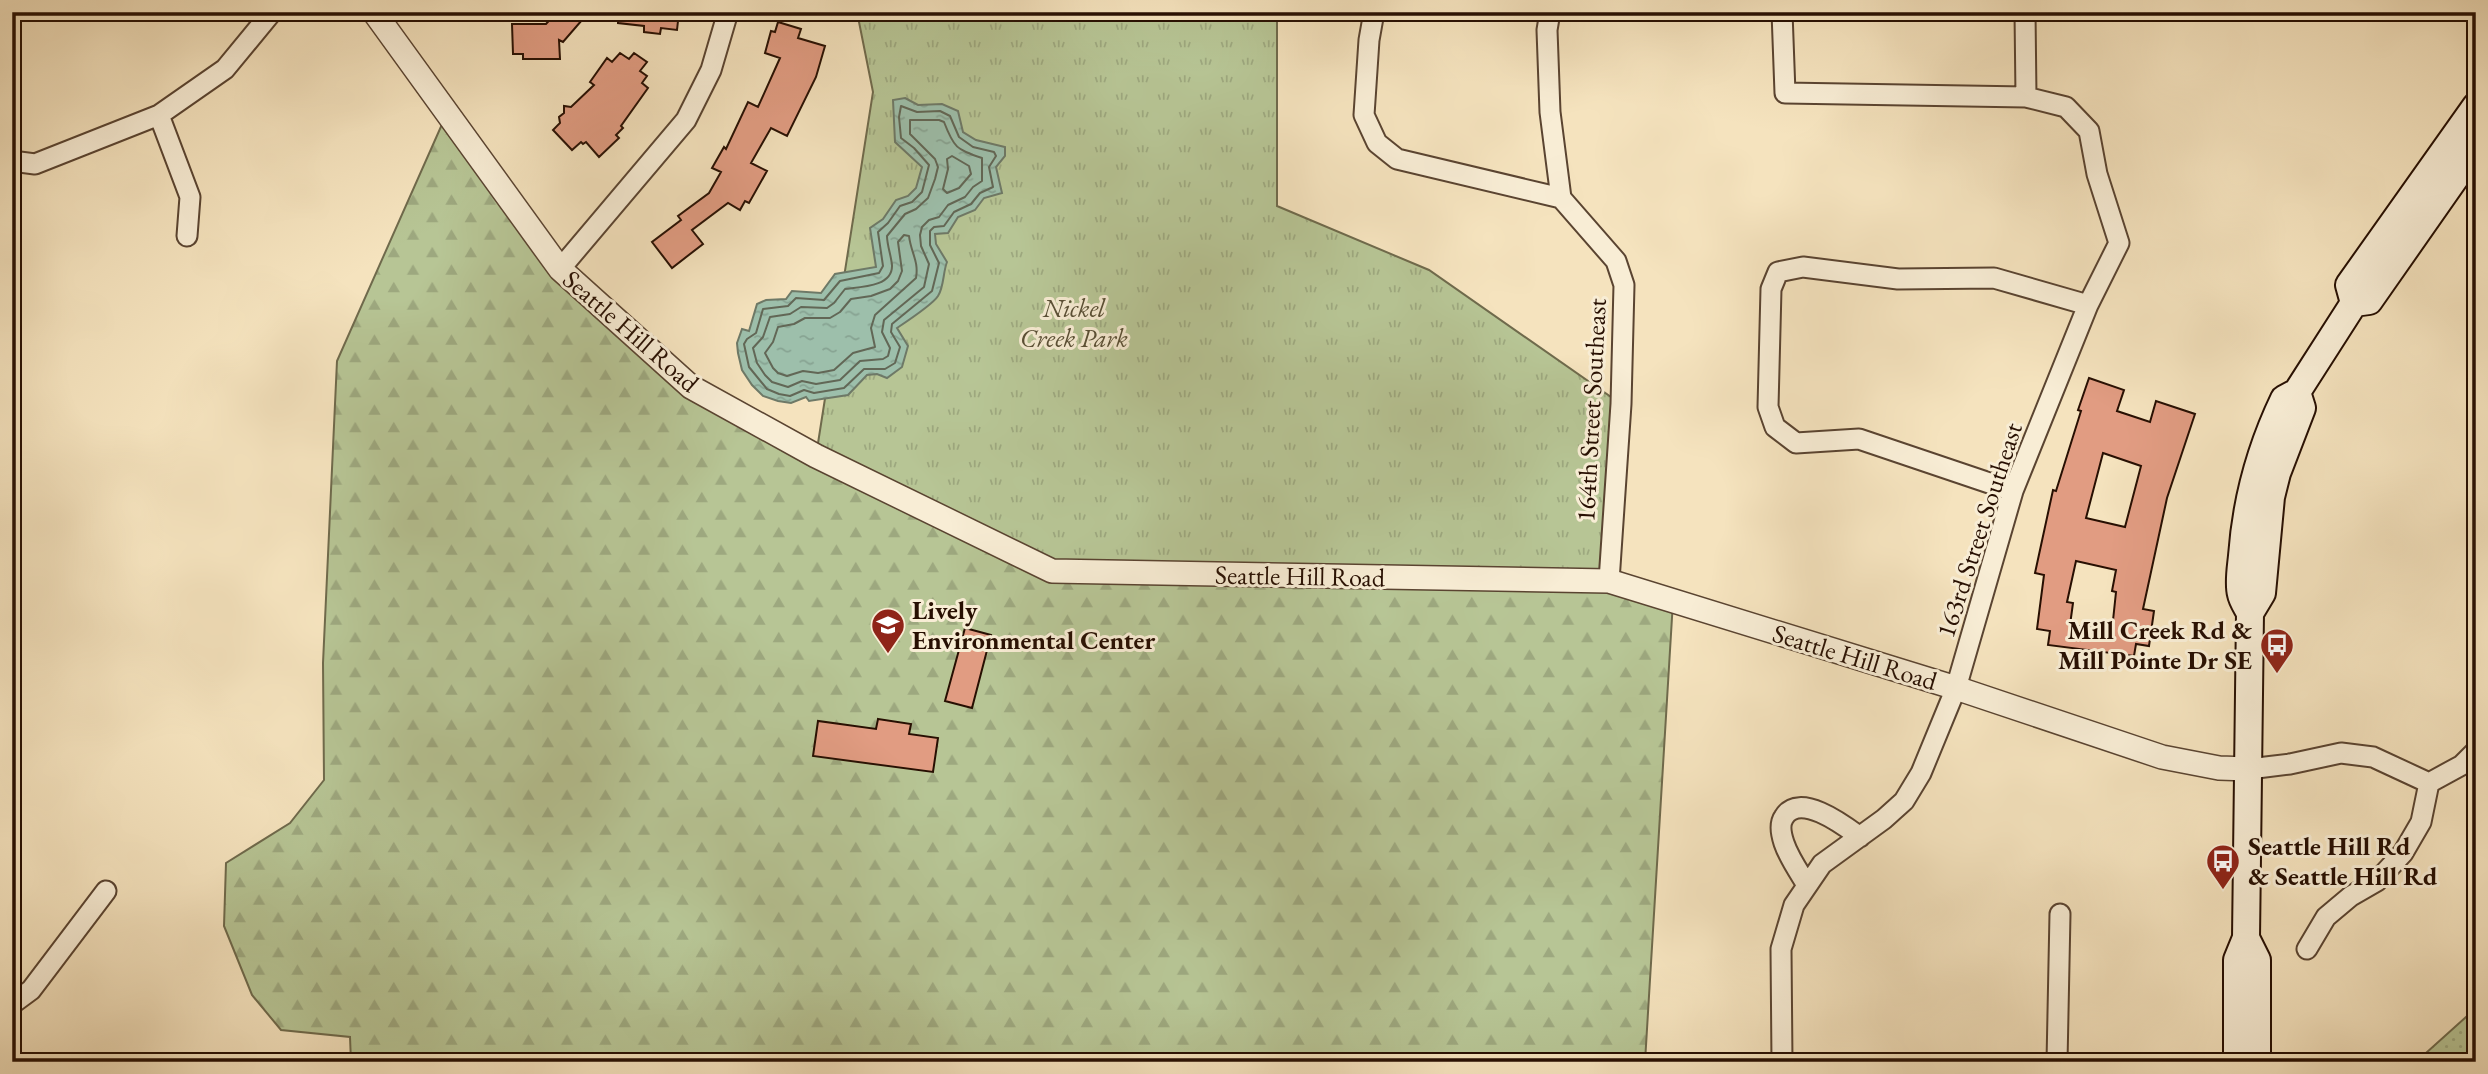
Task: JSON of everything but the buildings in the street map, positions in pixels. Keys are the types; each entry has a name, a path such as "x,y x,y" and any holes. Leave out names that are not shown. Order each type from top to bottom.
{"main road":[{"path":"2237,1062 2237,960 2246,938 2250,613 2262,593 2271,497 2277,473 2302,408 2297,392 2354,303 2349,285 2476,106"},
{"path":"2354,303 2368,301 2476,148"},
{"path":"2246,938 2257,960 2257,1062"}],"street":[{"path":"12,161 35,164 159,115 225,69 272,12"},
{"name":"Seattle Hill Road","path":"374,12 560,269 691,387 816,456 1052,571 1609,581 1956,688 2162,757 2219,768 2249,769"},
{"path":"560,269 686,120 711,70 728,12"},
{"path":"1374,12 1369,40 1364,115 1377,143 1397,159 1561,198 1550,112 1547,30 1550,12"},
{"name":"163rd Street Southeast","path":"1782,12 1785,93 2026,97 2066,107 2089,131 2096,174 2119,243 2088,305 2014,491 1956,688 1921,773 1904,801 1822,864 1794,905 1781,949 1782,1062"},
{"path":"2025,12 2026,97"},
{"path":"159,115 190,197 187,236"},
{"name":"164th Street Southeast","path":"1561,198 1616,261 1623,285 1621,404 1609,581"},
{"path":"2014,491 1858,439 1796,443 1775,427 1768,407 1771,289 1778,272 1803,267 1898,279 1994,278 2088,305"},
{"path":"2307,949 2326,917 2351,896 2377,881 2403,852 2420,822 2429,783 2462,765 2476,751"},
{"path":"2249,769 2290,764 2341,752 2373,757 2429,783"},
{"path":"1807,886 1790,859 1783,841 1780,826 1790,809 1819,811 1860,837"},
{"path":"12,1004 31,990 106,891"},
{"path":"2057,1062 2060,914"}],"green space":[{"name":"Nickel Creek Park","path":"857,12 1277,12 1277,206 1429,270 1621,404 1609,581 1052,571 816,456 873,92"},
{"path":"447,113 560,269 691,387 816,456 1609,581 1673,601 1645,1062 351,1062 350,1037 281,1030 252,995 224,926 226,863 290,823 324,780 323,663 337,361"},
{"path":"2476,1008 2476,1062 2416,1062"}],"water":[{"path":"905,98 918,105 942,104 958,111 963,132 976,140 1005,147 1005,156 996,167 1002,193 984,198 975,210 958,217 948,233 935,234 936,244 947,262 941,288 931,304 897,328 908,346 902,367 887,378 877,374 867,375 848,395 809,401 806,397 791,403 763,396 742,370 737,343 742,329 749,331 757,304 766,300 786,299 792,291 821,293 835,274 876,267 870,228 883,219 896,200 908,196 916,188 922,167 895,142 893,100"}],"place":[{"name":"Lively Environmental Center","path":"888,655"},
{"name":"Mill Creek Rd & Mill Pointe Dr SE","path":"2277,675"},
{"name":"Seattle Hill Rd & Seattle Hill Rd","path":"2223,891"}]}
